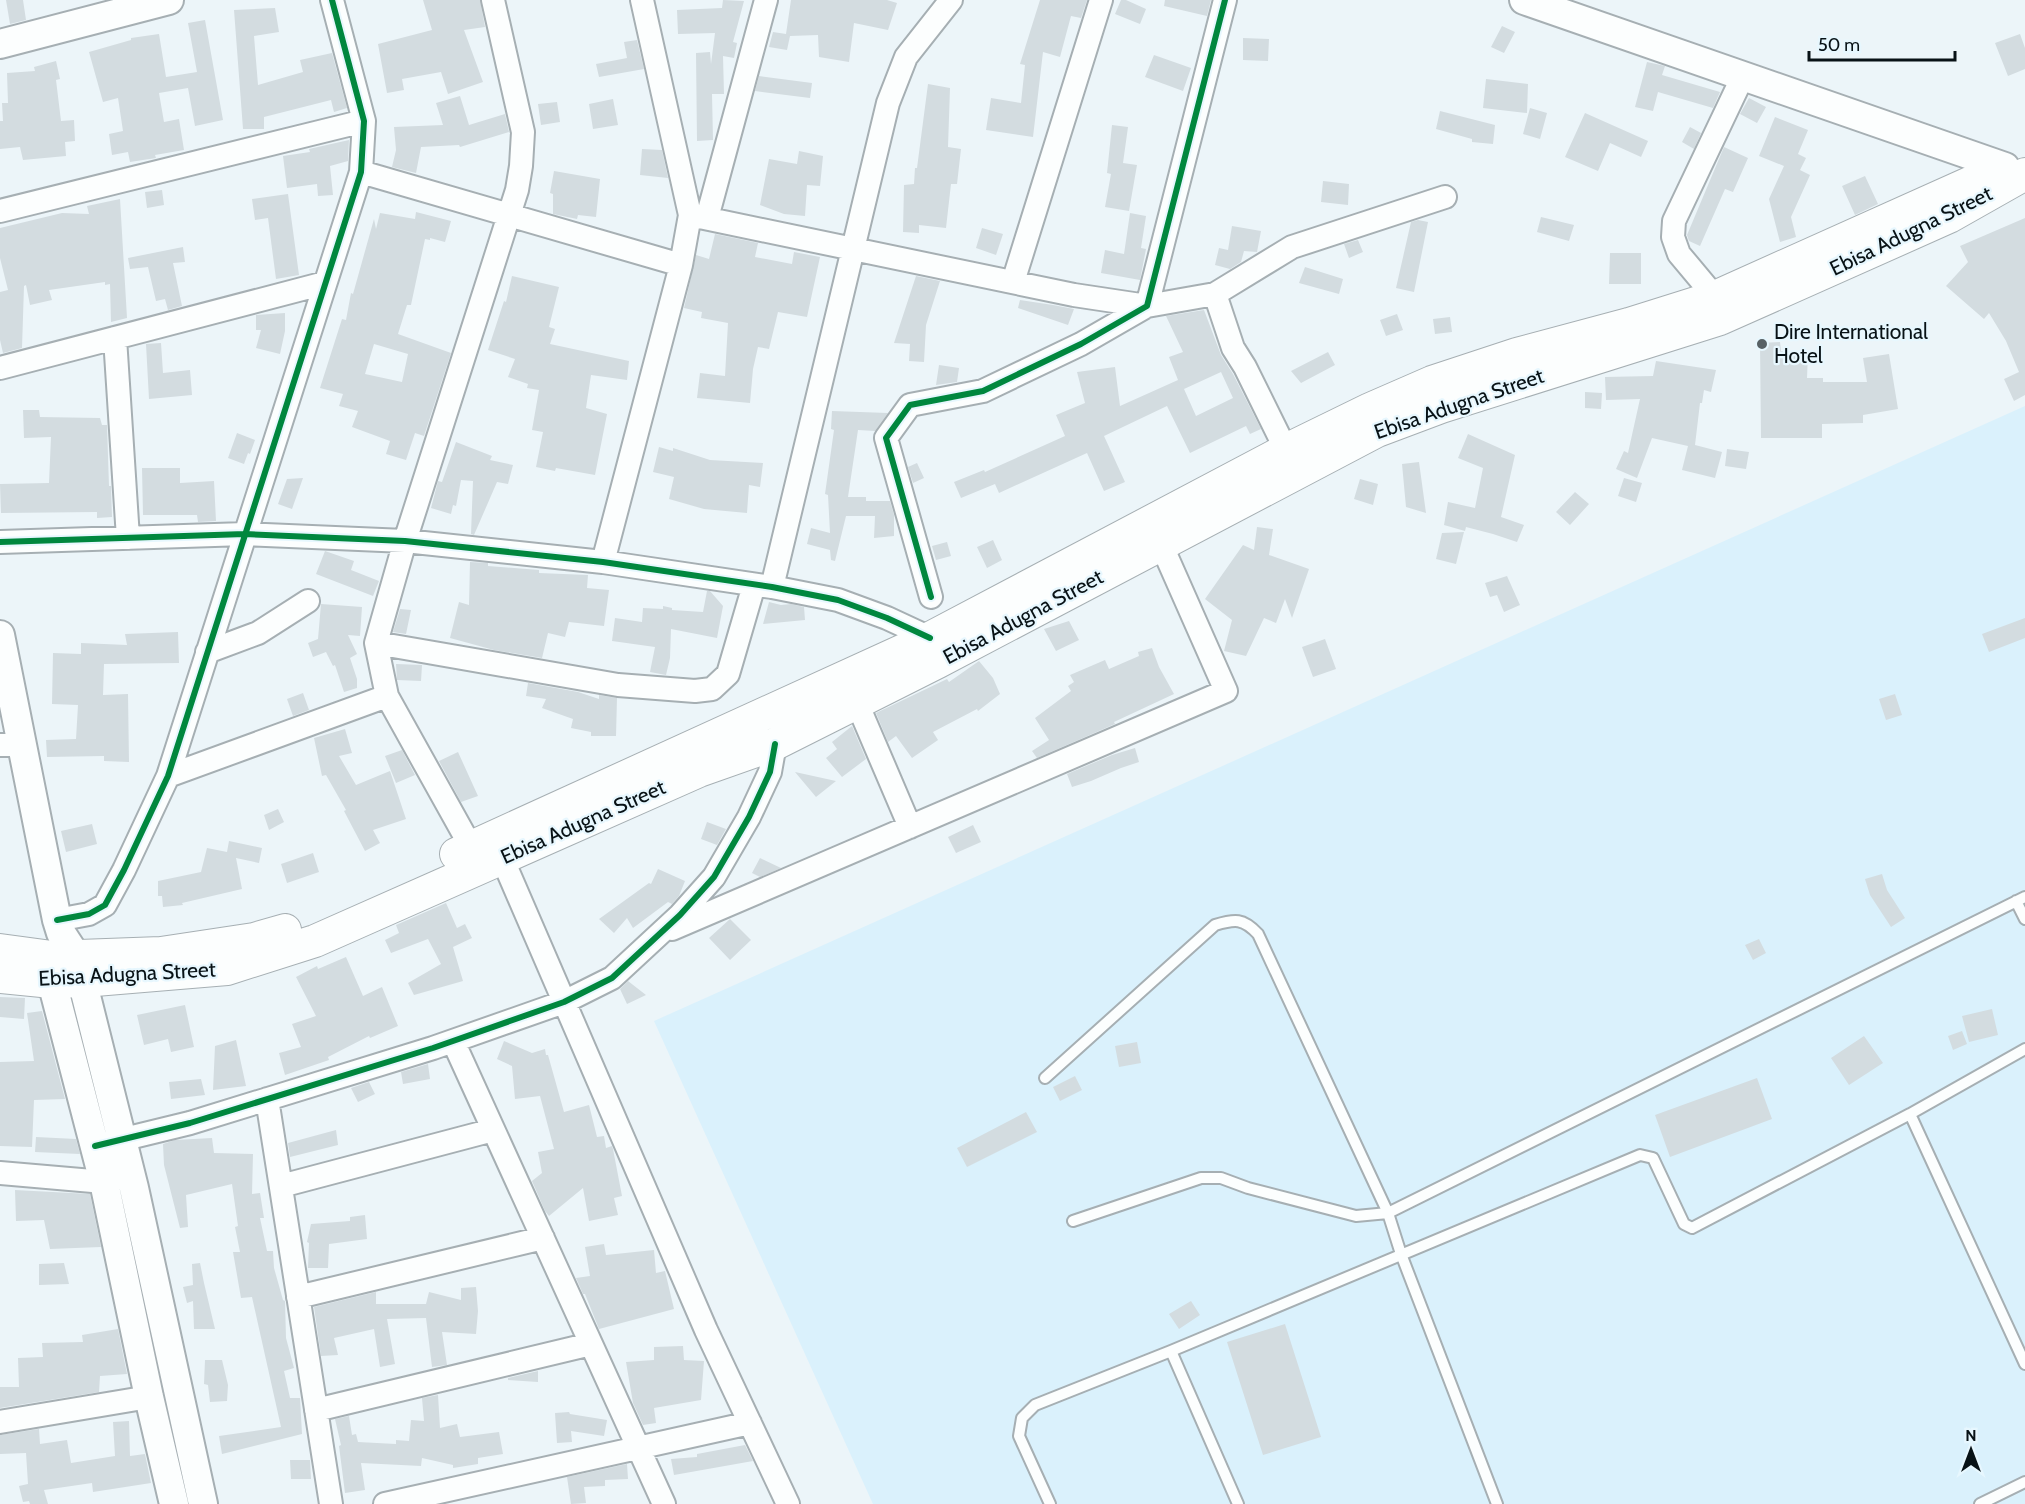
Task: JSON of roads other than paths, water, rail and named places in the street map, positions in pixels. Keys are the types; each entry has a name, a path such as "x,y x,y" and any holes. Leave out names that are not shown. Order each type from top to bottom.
{"main road":[{"name":"Ebisa Adugna Street","path":"0,950 64,955 161,953 255,939 307,923 488,847 930,638 1286,450 1370,409 1432,382 1517,354 1629,324 1715,297 2018,166"},
{"name":"Ebisa Adugna Street","path":"488,847 776,744 1377,431 1441,407 1720,319 1949,217 2018,166"},
{"name":"Ebisa Adugna Street","path":"0,977 64,955"}],"street":[{"path":"0,44 170,0"},
{"path":"174,1504 95,1146 64,955 89,914 105,905 168,776 361,172 364,121 332,0"},
{"path":"493,0 523,132 521,166 511,215 405,541 376,644 387,696 488,847 564,1002 706,1330 788,1504"},
{"path":"642,0 698,216"},
{"path":"603,562 681,265 766,0"},
{"path":"376,644 618,686 695,691 712,689 728,674 763,586 853,248 883,120 895,83 906,57 951,0"},
{"path":"1013,282 1101,0"},
{"path":"931,597 886,438 909,405 983,391 1082,344 1147,306 1226,0"},
{"path":"1524,0 1743,76 2018,166"},
{"path":"1715,297 1679,254 1672,237 1674,222 1743,76"},
{"path":"0,211 364,121"},
{"path":"361,172 681,265"},
{"path":"698,216 1074,295 1147,306 1215,294 1292,247 1445,197"},
{"path":"0,368 325,282"},
{"path":"1215,294 1233,348 1245,367 1286,450"},
{"path":"115,338 128,538"},
{"path":"0,542 245,534 405,541 603,562 763,586 837,600 887,618 930,638"},
{"path":"660,934 1226,691 1161,544"},
{"path":"207,652 258,633 309,600"},
{"path":"0,634 11,745 64,955 122,1139 203,1504"},
{"path":"168,776 387,696"},
{"path":"857,703 910,827"},
{"path":"95,1146 190,1123 453,1041 564,1002 612,978 680,915 714,877 749,817 770,772 776,744"},
{"path":"453,1041 664,1504"},
{"path":"267,1099 331,1504"},
{"path":"281,1186 493,1130"},
{"path":"0,1173 104,1182"},
{"path":"298,1297 543,1238"},
{"path":"316,1410 591,1344"},
{"path":"0,1422 149,1397"},
{"path":"385,1504 750,1423"}],"lane":[{"path":"1073,1221 1201,1178 1221,1178 1248,1188 1356,1216 1388,1213 2021,899 2025,919"},
{"path":"1046,1078 1215,925 1232,920 1248,923 1258,934 1388,1213 1401,1254 1497,1504"},
{"path":"1050,1504 1019,1436 1022,1418 1035,1405 1171,1351 1640,1155 1653,1158 1684,1224 1692,1228 1910,1114 2025,1049"},
{"path":"1910,1114 2025,1364"},
{"path":"1171,1351 1238,1504"},
{"path":"1980,1504 2025,1482"}],"place":[{"name":"Dire International Hotel","path":"1762,344"}]}
